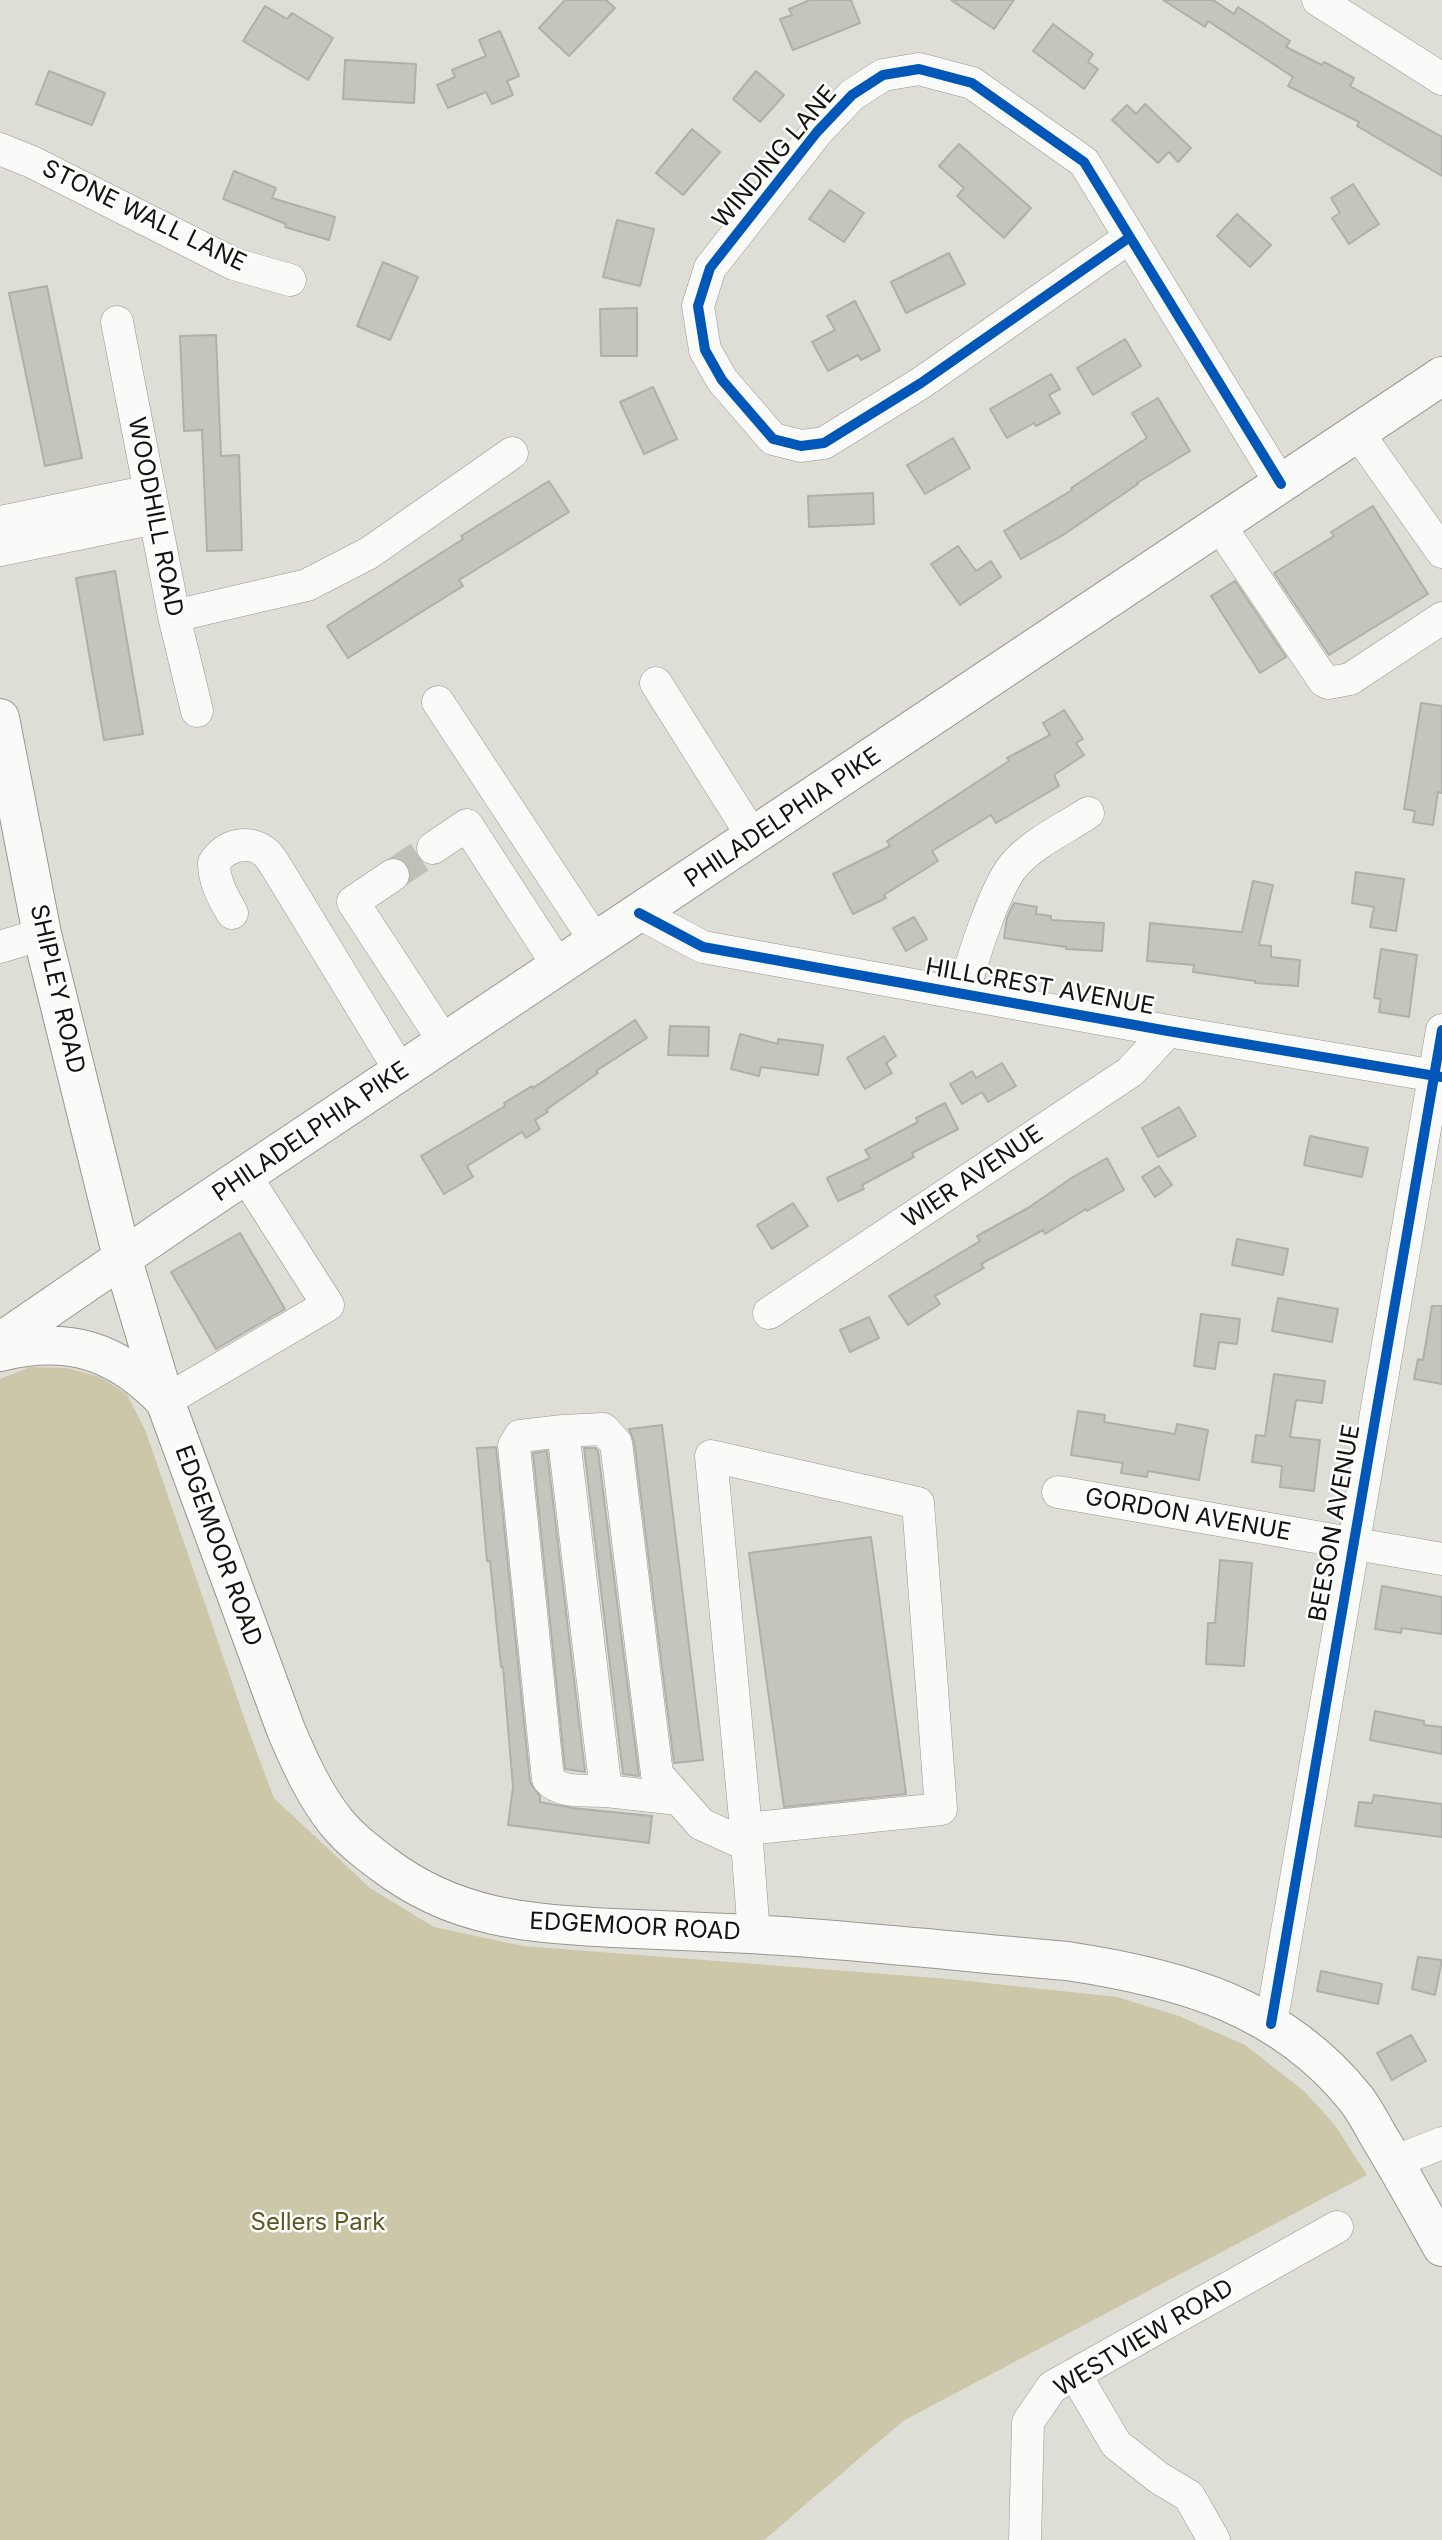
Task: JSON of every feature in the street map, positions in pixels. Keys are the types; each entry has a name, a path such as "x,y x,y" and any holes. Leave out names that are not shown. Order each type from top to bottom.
{"main road":[{"name":"PHILADELPHIA PIKE","path":"0,1342 122,1257 1442,376"},
{"name":"SHIPLEY ROAD","path":"0,718 42,934 122,1257"},
{"name":"EDGEMOOR ROAD","path":"122,1257 165,1401 286,1730 306,1777 351,1839 401,1877 447,1902 494,1917 546,1924 754,1935 1067,1961 1114,1968 1188,1986 1245,2009 1288,2034 1313,2054 1350,2092 1394,2162 1442,2247"},
{"path":"0,1352 42,1345 63,1345 94,1351 123,1364 145,1380 165,1401"}],"street":[{"path":"1318,0 1442,79"},
{"name":"WINDING LANE","path":"1130,237 921,383 824,443 801,446 773,439 722,380 705,349 698,306 710,268 817,132 852,94 883,75 919,69 972,83 1084,162 1282,484"},
{"name":"STONE WALL LANE","path":"0,149 32,162 234,264 290,280"},
{"name":"WOODHILL ROAD","path":"117,322 174,616 197,711"},
{"path":"1358,433 1442,552"},
{"path":"174,616 307,585 369,553 512,453"},
{"path":"0,522 153,505"},
{"path":"0,550 153,505"},
{"path":"1220,526 1324,681 1335,683 1350,679 1442,618"},
{"path":"656,683 753,838"},
{"path":"438,702 596,942"},
{"path":"964,994 983,932 1006,876 1014,864 1088,813"},
{"path":"433,848 467,825 559,967"},
{"path":"232,913 215,878 214,863 230,848 245,845 266,853 401,1072"},
{"path":"393,875 353,902 445,1043"},
{"name":"HILLCREST AVENUE","path":"639,914 703,947 1168,1031 1438,1076"},
{"path":"0,947 42,934"},
{"name":"BEESON AVENUE","path":"1271,2024 1353,1544 1438,1076 1442,1030"},
{"name":"WIER AVENUE","path":"769,1313 1130,1072 1168,1031"},
{"path":"165,1401 328,1305 245,1175"},
{"path":"679,1799 566,1789 553,1785 548,1779 514,1464 514,1446 520,1436 603,1429 616,1443 657,1774 679,1799 701,1825 747,1837 941,1809 918,1503 711,1456 744,1802 747,1837 754,1935"},
{"path":"564,1431 606,1791"},
{"name":"GORDON AVENUE","path":"1058,1492 1442,1559"},
{"path":"1394,2162 1442,2143"},
{"name":"WESTVIEW ROAD","path":"1025,2540 1028,2422 1052,2387 1337,2227"},
{"path":"1075,2374 1116,2444 1159,2478 1189,2496 1214,2540"}],"green space":[{"name":"Sellers Park","path":"30,1367 67,1368 100,1377 127,1394 146,1432 274,1798 370,1888 434,1927 523,1946 949,1979 1117,1997 1179,2016 1245,2045 1304,2091 1335,2125 1367,2175 903,2421 764,2540 0,2540 0,1379"}],"building":[{"path":"565,0 606,0 615,8 569,56 539,28"},
{"path":"810,0 851,0 860,23 793,50 780,19 792,15 789,9"},
{"path":"951,0 1014,0 994,29"},
{"path":"1163,0 1213,0 1234,14 1238,7 1290,41 1286,47 1322,65 1324,62 1354,78 1350,86 1442,137 1442,176 1357,126 1359,122 1288,86 1293,77 1208,21 1205,27"},
{"path":"265,6 287,19 292,13 333,38 308,80 243,41"},
{"path":"1053,24 1093,54 1088,62 1098,69 1084,89 1033,51"},
{"path":"500,31 519,76 507,81 513,95 492,104 486,92 448,108 437,85 455,77 452,70 486,56 479,40"},
{"path":"345,60 416,64 414,103 343,99"},
{"path":"49,71 105,93 92,125 36,104"},
{"path":"756,71 784,95 760,122 733,99"},
{"path":"1145,104 1191,148 1178,162 1169,152 1158,163 1112,120 1127,105 1136,114"},
{"path":"692,129 720,152 683,195 656,173"},
{"path":"959,144 1031,208 1004,238 957,196 964,188 939,166"},
{"path":"234,171 276,188 272,198 335,217 329,240 285,227 286,224 223,199"},
{"path":"1353,184 1379,224 1349,244 1332,218 1340,213 1331,198"},
{"path":"830,190 864,213 844,242 809,219"},
{"path":"1237,214 1271,245 1250,267 1217,236"},
{"path":"617,220 654,229 640,286 603,277"},
{"path":"949,253 965,284 906,313 891,282"},
{"path":"383,262 418,277 390,340 357,326"},
{"path":"47,286 82,458 45,466 9,293"},
{"path":"855,301 880,350 861,360 858,355 828,371 812,342 835,330 827,316"},
{"path":"637,308 637,356 601,356 600,309"},
{"path":"216,335 221,456 239,455 242,550 207,551 202,430 184,431 180,336"},
{"path":"1125,339 1141,366 1093,395 1077,368"},
{"path":"1051,374 1060,389 1049,395 1060,413 1007,438 990,409"},
{"path":"653,387 677,439 644,454 620,402"},
{"path":"1158,398 1190,451 1137,483 1063,535 1021,559 1004,531 1072,490 1071,488 1147,438 1132,413"},
{"path":"953,438 970,468 925,494 907,465"},
{"path":"549,481 569,512 459,580 463,586 348,658 327,626"},
{"path":"873,493 874,524 809,527 808,496"},
{"path":"1373,506 1428,594 1329,655 1274,573 1334,536 1331,532"},
{"path":"958,546 976,571 991,561 1001,577 960,605 931,564"},
{"path":"115,571 143,734 104,740 76,578"},
{"path":"1235,581 1286,657 1260,673 1211,596"},
{"path":"1421,703 1442,706 1442,793 1438,792 1433,825 1413,822 1415,811 1404,809"},
{"path":"1064,710 1083,739 1076,743 1084,755 1054,775 1059,786 996,823 991,815 932,851 938,861 884,895 886,898 853,914 833,874 890,846 887,841 1009,761 1007,758 1050,735 1043,723"},
{"path":"1356,872 1404,879 1396,931 1370,927 1374,907 1352,903"},
{"path":"1253,881 1273,885 1259,945 1271,946 1271,957 1300,960 1298,986 1255,983 1193,972 1194,965 1147,961 1150,923 1242,932"},
{"path":"1014,903 1037,907 1036,914 1051,916 1051,920 1104,923 1102,951 1066,949 1004,938 1007,918"},
{"path":"914,917 927,939 906,951 893,928"},
{"path":"1381,949 1417,955 1409,1017 1379,1012 1381,999 1374,998"},
{"path":"635,1020 647,1038 596,1071 598,1073 546,1110 548,1112 535,1120 540,1129 526,1138 522,1132 467,1166 473,1177 444,1194 421,1156 505,1106 504,1103 532,1086 533,1088"},
{"path":"670,1026 709,1027 708,1056 668,1055"},
{"path":"740,1034 778,1044 778,1039 823,1045 818,1075 761,1067 759,1076 731,1069"},
{"path":"884,1036 896,1056 886,1063 892,1073 865,1089 847,1058"},
{"path":"1002,1063 1016,1086 988,1102 982,1092 962,1104 950,1084 972,1071 976,1078"},
{"path":"945,1103 958,1129 912,1153 914,1157 862,1185 864,1189 838,1201 827,1178 870,1158 865,1150 918,1122 916,1118"},
{"path":"1179,1107 1196,1136 1158,1157 1142,1128"},
{"path":"1310,1136 1368,1148 1362,1177 1304,1165"},
{"path":"1107,1158 1124,1190 1045,1234 1043,1230 981,1264 984,1268 935,1296 940,1304 908,1325 889,1296 980,1241 977,1236 1028,1208 1073,1177"},
{"path":"1159,1166 1172,1185 1155,1197 1142,1177"},
{"path":"793,1203 808,1226 772,1249 757,1225"},
{"path":"240,1233 285,1309 216,1349 171,1272"},
{"path":"1237,1239 1288,1249 1283,1275 1232,1265"},
{"path":"1278,1298 1338,1309 1332,1342 1272,1331"},
{"path":"1432,1306 1442,1306 1442,1384 1414,1379 1418,1359 1423,1360"},
{"path":"1201,1314 1240,1319 1237,1344 1219,1342 1215,1369 1194,1366"},
{"path":"869,1317 879,1338 850,1352 840,1330"},
{"path":"1274,1374 1325,1381 1322,1403 1296,1400 1290,1437 1320,1440 1314,1491 1280,1487 1282,1466 1252,1462 1256,1435 1265,1436"},
{"path":"1078,1411 1105,1415 1104,1422 1175,1434 1177,1424 1208,1430 1199,1480 1148,1471 1147,1477 1121,1473 1123,1463 1071,1455"},
{"path":"662,1425 703,1760 674,1763 634,1441 629,1429"},
{"path":"496,1447 530,1782 540,1796 540,1802 652,1816 649,1843 508,1825 513,1787 503,1667 490,1561 487,1561 477,1448"},
{"path":"584,1448 595,1448 598,1451 639,1776 623,1774"},
{"path":"547,1451 585,1772 565,1769 533,1453"},
{"path":"871,1537 906,1794 784,1807 749,1553"},
{"path":"1220,1560 1252,1563 1244,1666 1206,1664 1208,1623 1215,1623"},
{"path":"1382,1586 1442,1597 1442,1634 1402,1628 1401,1633 1375,1629"},
{"path":"1375,1711 1424,1721 1424,1725 1442,1727 1442,1754 1370,1740"},
{"path":"1374,1795 1442,1804 1442,1837 1355,1826 1359,1802 1372,1803"},
{"path":"1418,1957 1442,1960 1435,1995 1412,1989"},
{"path":"1321,1971 1382,1984 1378,2004 1317,1991"},
{"path":"1411,2035 1426,2061 1392,2080 1377,2053"}],"tunnel":[{"path":"393,875 433,848"}],"cycle path":[{"path":"1130,237 921,383 824,443 801,446 773,439 722,380 705,350 698,306 710,268 817,132 852,95 883,75 919,69 972,83 1084,162 1281,484"},
{"path":"639,913 703,947 1168,1031 1442,1077"},
{"path":"1271,2024 1442,1030"}]}
